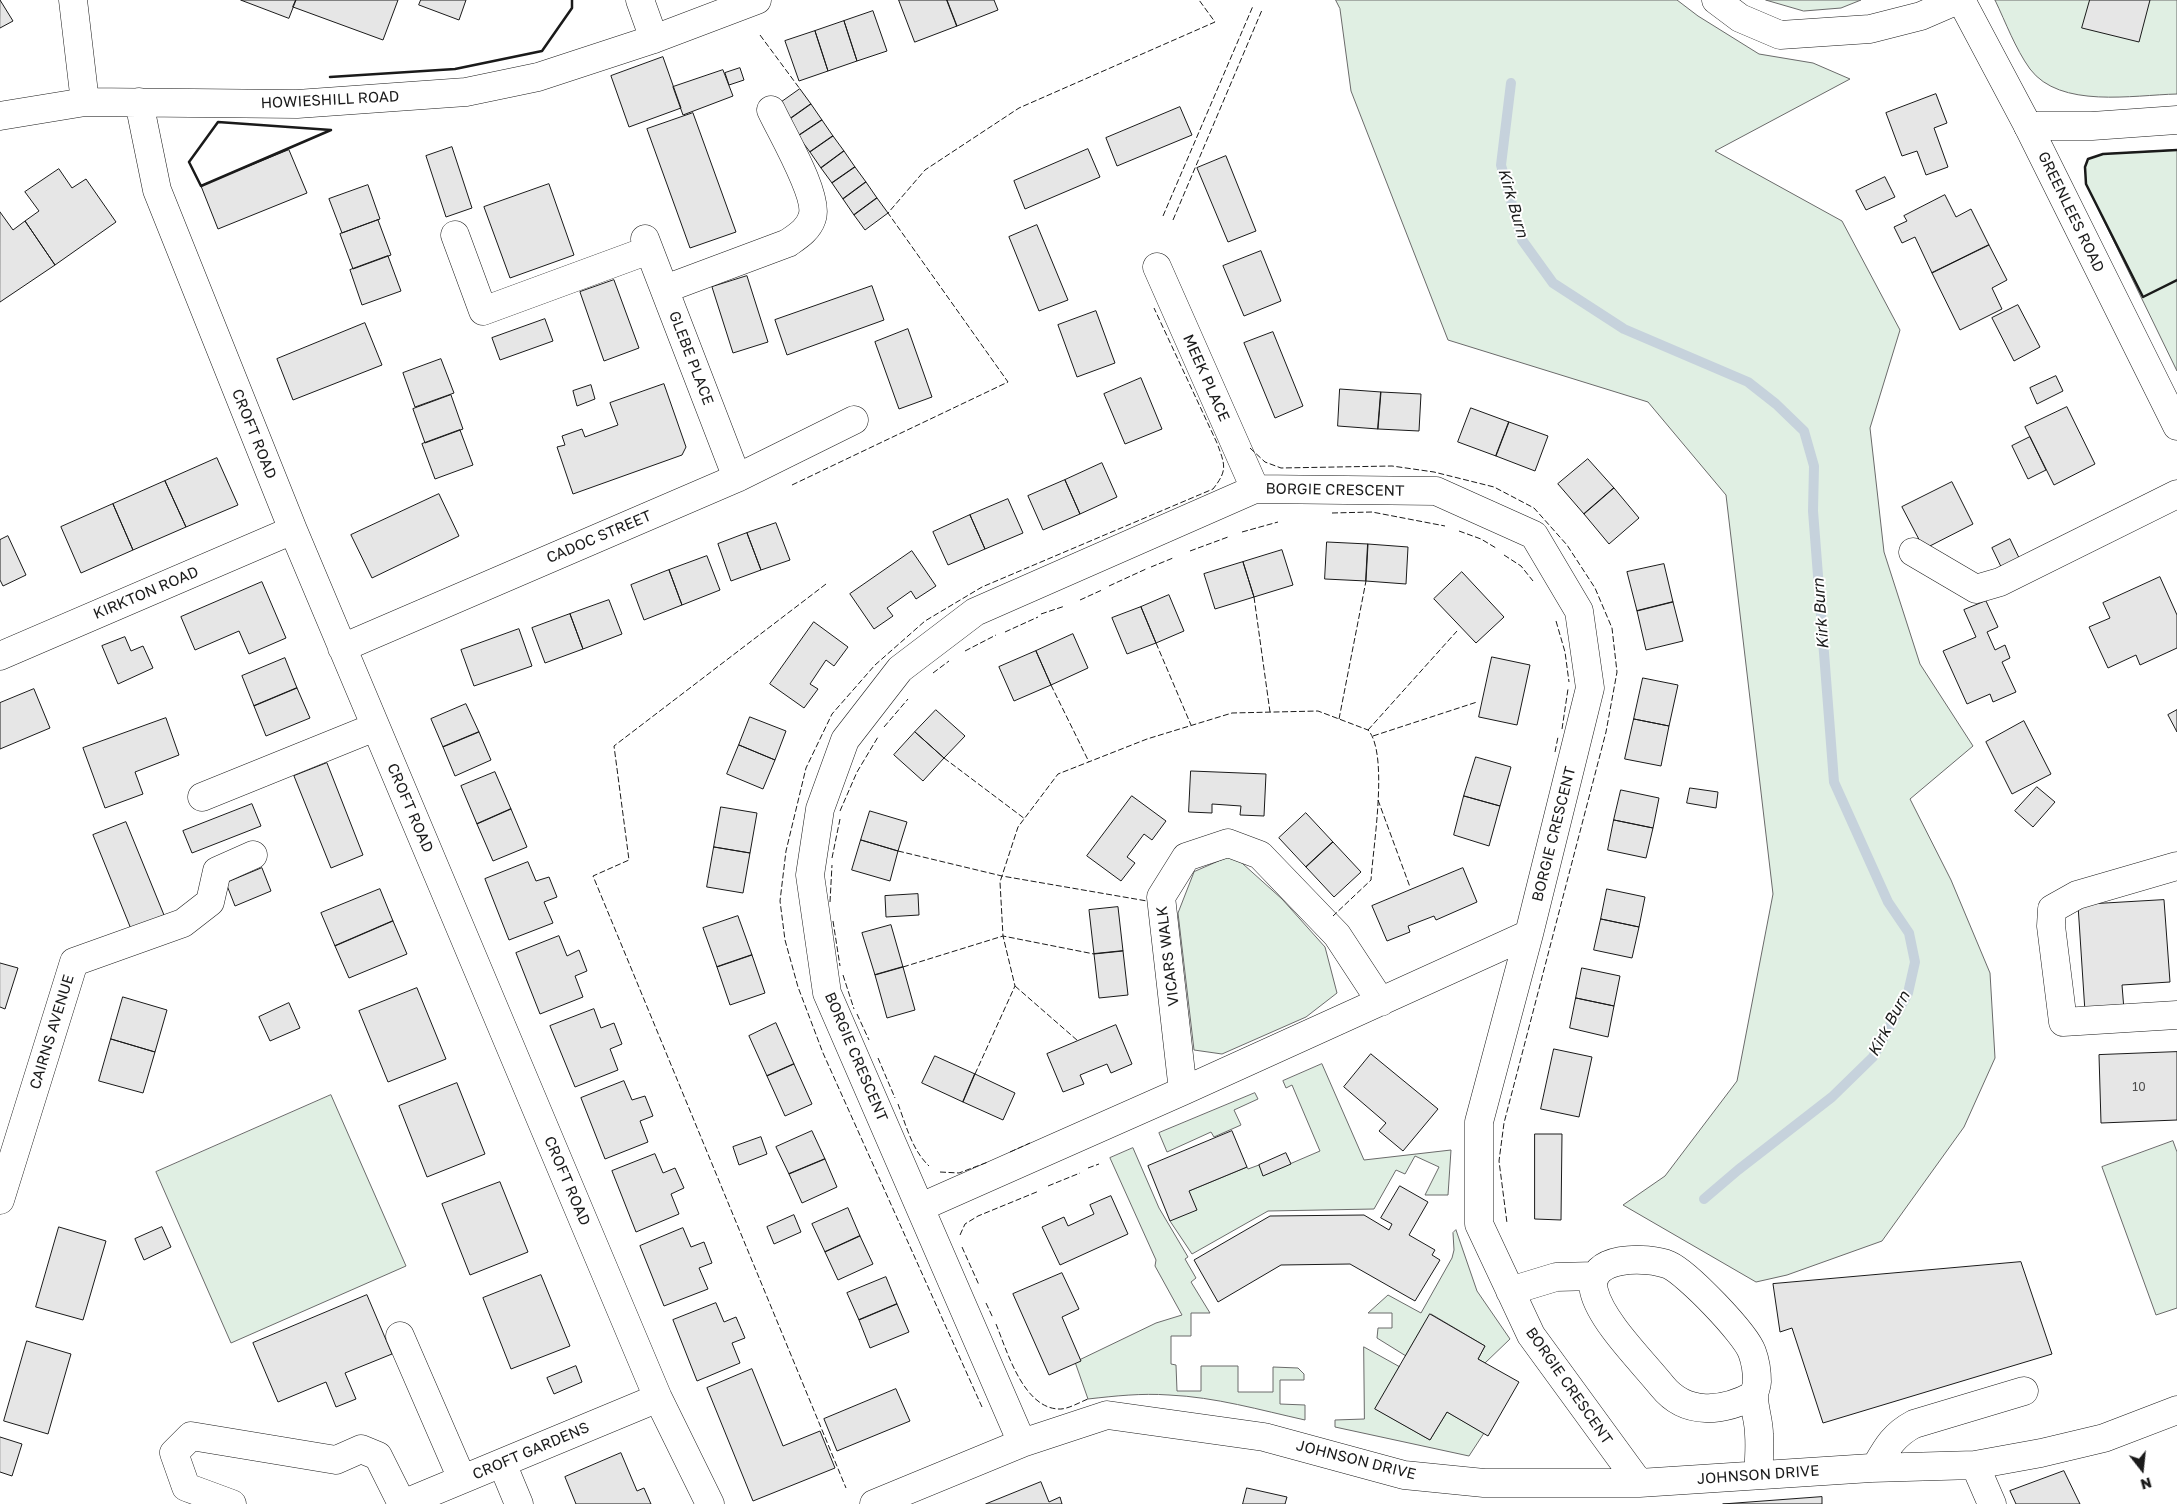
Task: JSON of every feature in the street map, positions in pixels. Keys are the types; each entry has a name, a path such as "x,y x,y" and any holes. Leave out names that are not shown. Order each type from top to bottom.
{"street":[{"path":"73,0 85,102"},
{"path":"640,0 654,39"},
{"name":"HOWIESHILL ROAD","path":"0,116 85,102 297,104 466,92 538,76 654,39 757,0"},
{"path":"1716,0 1740,18 1780,35 1870,29 1921,16 1960,0"},
{"name":"GREENLEES ROAD","path":"1960,0 2028,126 2177,426"},
{"name":"CROFT ROAD","path":"139,102 157,190 292,530 658,1398 710,1504"},
{"path":"664,289 788,243 806,230 813,217 812,194 771,110"},
{"path":"2028,126 2092,126 2177,120"},
{"name":"GLEBE PLACE","path":"455,235 483,311 648,244 737,478"},
{"name":"MEEK PLACE","path":"1157,267 1256,489"},
{"name":"CADOC STREET","path":"342,648 737,478 854,420"},
{"name":"BORGIE CRESCENT","path":"1022,1443 921,1206 827,993 810,875 820,810 845,740 900,669 975,612 1256,489 1436,491 1534,536 1580,611 1590,688 1530,934 1479,1122 1479,1224 1531,1336 1639,1483"},
{"path":"1913,552 1976,589 2000,582 2177,494"},
{"name":"KIRKTON ROAD","path":"0,656 292,530"},
{"path":"202,797 375,727"},
{"name":"VICARS WALK","path":"1184,1091 1161,897 1186,857 1228,843 1260,855 1337,935 1381,1002"},
{"name":"CAIRNS AVENUE","path":"1,1191 74,962 183,923 210,902 217,871 253,855"},
{"path":"2177,866 2077,895 2052,909 2051,926 2063,1022 2177,1015"},
{"path":"921,1206 1184,1091 1530,934"},
{"path":"1754,1395 1736,1405 1721,1408 1700,1409 1679,1401 1666,1390 1607,1319 1594,1289 1595,1276 1601,1269 1614,1262 1638,1259 1669,1265 1723,1313 1743,1336 1752,1351 1757,1383 1754,1395 1759,1434 1758,1475"},
{"path":"1510,1291 1556,1276 1595,1276"},
{"path":"400,1336 462,1480"},
{"path":"1875,1468 1890,1441 1901,1430 1914,1424 2024,1391"},
{"name":"CROFT GARDENS","path":"403,1504 658,1398"},
{"name":"JOHNSON DRIVE","path":"874,1504 1022,1443 1107,1415 1264,1436 1404,1475 1484,1483 1639,1483 1875,1468 1975,1465 2041,1453 2104,1438 2177,1410"},
{"path":"232,1504 186,1487 174,1453 191,1436 336,1460 361,1450 378,1456 403,1504"},
{"path":"502,1463 519,1504"},
{"path":"1975,1465 1992,1504"}],"green space":[{"path":"1336,0 1677,0 1698,16 1759,54 1813,63 1850,79 1715,151 1842,221 1900,330 1870,428 1884,552 1920,664 1973,746 1910,799 1951,880 1990,973 1995,1058 1964,1127 1882,1241 1787,1275 1756,1282 1623,1205 1665,1176 1737,1081 1773,894 1726,495 1648,402 1448,340 1351,91 1340,9"},
{"path":"1766,0 1861,0 1841,8 1804,11"},
{"path":"1995,0 2177,0 2177,94 2098,97 2078,95 2059,90 2043,82 2030,69 2015,44"},
{"path":"2177,150 2177,371 2086,184 2085,167 2088,159 2103,154"},
{"path":"1233,855 1282,899 1325,947 1337,993 1306,1017 1222,1054 1194,1050 1178,913 1194,872"},
{"path":"1322,1064 1364,1160 1451,1150 1448,1195 1425,1195 1439,1167 1415,1156 1405,1174 1396,1170 1374,1209 1268,1211 1192,1254 1170,1221 1189,1191 1247,1167 1248,1169 1259,1165 1264,1175 1320,1151 1292,1085 1286,1088 1283,1081"},
{"path":"1255,1093 1258,1099 1234,1110 1241,1125 1214,1137 1211,1132 1167,1152 1159,1133"},
{"path":"331,1095 406,1266 231,1343 156,1172"},
{"path":"2173,1141 2177,1152 2177,1308 2156,1315 2102,1167"},
{"path":"1133,1148 1159,1208 1188,1257 1185,1259 1196,1278 1191,1282 1210,1313 1191,1313 1191,1336 1171,1336 1171,1364 1176,1365 1177,1391 1201,1391 1201,1366 1238,1366 1238,1392 1273,1392 1273,1367 1298,1368 1304,1374 1304,1380 1280,1380 1280,1404 1305,1405 1305,1420 1237,1404 1186,1396 1159,1394 1088,1399 1075,1362 1156,1323 1182,1315 1155,1266 1156,1260 1110,1158"},
{"path":"1456,1230 1477,1291 1510,1339 1485,1363 1478,1359 1485,1346 1431,1314 1406,1356 1377,1338 1378,1328 1392,1328 1392,1313 1368,1313 1388,1295 1421,1313 1452,1258 1454,1250 1453,1233"},
{"path":"1364,1347 1400,1367 1376,1409 1430,1440 1447,1412 1484,1433 1469,1456 1335,1427 1335,1420 1364,1419"}],"building":[{"path":"0,0 13,21 0,28"},
{"path":"241,0 296,0 289,18"},
{"path":"296,0 398,0 383,40 293,7"},
{"path":"421,0 466,0 459,20 419,5"},
{"path":"899,0 947,0 957,26 915,42"},
{"path":"947,0 994,0 998,10 957,26"},
{"path":"2090,0 2150,0 2139,42 2082,28"},
{"path":"873,11 887,51 857,61 844,21"},
{"path":"844,21 857,61 828,71 815,31"},
{"path":"815,31 828,71 799,81 785,41"},
{"path":"663,57 681,108 629,127 611,76"},
{"path":"740,68 744,80 729,85 725,73"},
{"path":"723,70 733,96 683,115 673,87"},
{"path":"800,89 811,104 787,121 776,106"},
{"path":"1936,94 1947,123 1934,128 1948,167 1926,175 1917,151 1902,156 1886,113"},
{"path":"811,104 822,120 798,136 787,121"},
{"path":"1180,107 1192,135 1117,166 1106,138"},
{"path":"693,113 736,232 690,248 647,129"},
{"path":"822,120 833,136 810,152 798,136"},
{"path":"833,136 844,151 821,168 810,152"},
{"path":"452,147 472,208 446,217 426,156"},
{"path":"1088,149 1100,177 1025,209 1014,181"},
{"path":"289,150 307,193 218,229 201,186"},
{"path":"844,151 855,167 832,183 821,168"},
{"path":"1226,156 1256,231 1228,242 1197,168"},
{"path":"855,167 866,182 843,199 832,183"},
{"path":"59,169 72,188 86,179 116,222 55,265 25,221 39,211 25,192"},
{"path":"1885,177 1895,197 1866,210 1856,191"},
{"path":"866,182 877,198 854,215 843,199"},
{"path":"549,184 574,255 510,278 484,207"},
{"path":"368,185 380,219 342,233 329,199"},
{"path":"1945,195 1956,217 1971,209 1989,245 1932,273 1915,237 1902,243 1894,227 1907,221 1904,216"},
{"path":"877,198 888,213 865,230 854,215"},
{"path":"0,212 13,230 25,221 55,265 0,302"},
{"path":"378,220 391,255 353,269 340,234"},
{"path":"1037,225 1068,300 1039,311 1009,237"},
{"path":"1989,245 2007,280 1992,288 2002,309 1960,330 1932,273"},
{"path":"1261,251 1281,301 1244,316 1223,266"},
{"path":"388,256 401,291 362,305 350,270"},
{"path":"747,276 768,342 733,353 712,287"},
{"path":"614,280 639,348 604,361 580,292"},
{"path":"872,286 884,320 787,355 775,320"},
{"path":"2018,305 2040,347 2014,361 1992,318"},
{"path":"1096,311 1115,363 1077,377 1058,325"},
{"path":"545,319 553,341 500,360 492,338"},
{"path":"365,323 382,365 293,400 277,359"},
{"path":"908,329 932,397 899,409 875,342"},
{"path":"1273,332 1303,406 1275,418 1244,343"},
{"path":"441,359 454,393 415,407 403,373"},
{"path":"2056,376 2063,391 2037,404 2030,388"},
{"path":"1141,378 1162,429 1125,444 1104,394"},
{"path":"664,384 686,447 682,455 573,494 557,447 565,445 562,436 582,429 585,437 618,425 610,403"},
{"path":"591,385 595,399 577,406 573,391"},
{"path":"1340,389 1381,392 1378,429 1338,426"},
{"path":"1381,392 1421,394 1419,431 1378,429"},
{"path":"451,395 463,429 425,443 413,409"},
{"path":"2067,407 2095,464 2054,485 2025,427"},
{"path":"1471,408 1509,422 1496,456 1458,442"},
{"path":"1509,422 1548,436 1535,471 1496,456"},
{"path":"460,430 473,465 435,479 422,444"},
{"path":"2030,437 2046,470 2028,479 2012,446"},
{"path":"217,458 238,505 186,527 165,481"},
{"path":"1588,459 1614,488 1584,514 1558,484"},
{"path":"1102,463 1117,497 1080,514 1065,480"},
{"path":"1065,480 1080,514 1043,530 1028,496"},
{"path":"165,481 186,527 133,550 113,504"},
{"path":"1952,482 1973,524 1924,549 1902,507"},
{"path":"1614,488 1639,518 1609,544 1584,514"},
{"path":"439,494 459,536 372,578 351,535"},
{"path":"1008,499 1023,533 985,549 970,515"},
{"path":"113,504 133,550 81,573 61,527"},
{"path":"970,515 985,549 948,565 933,532"},
{"path":"776,523 790,560 761,570 747,533"},
{"path":"747,533 761,570 731,581 718,544"},
{"path":"8,536 26,575 3,586 0,580 0,540"},
{"path":"2010,539 2023,566 2005,575 1992,548"},
{"path":"1327,542 1368,544 1366,581 1325,579"},
{"path":"1368,544 1408,547 1406,584 1366,581"},
{"path":"1282,550 1293,585 1254,597 1243,562"},
{"path":"912,551 936,586 916,599 911,591 887,608 893,616 874,629 850,594"},
{"path":"707,556 720,590 682,605 669,570"},
{"path":"1243,562 1254,597 1215,609 1204,574"},
{"path":"1664,564 1673,602 1637,611 1627,572"},
{"path":"669,570 682,605 644,620 631,585"},
{"path":"1462,572 1504,617 1476,643 1434,599"},
{"path":"2160,577 2177,615 2177,648 2140,665 2136,655 2108,668 2089,627 2110,618 2103,603"},
{"path":"262,582 286,638 249,654 239,631 195,650 181,617"},
{"path":"1169,595 1184,631 1156,643 1141,607"},
{"path":"609,600 622,634 583,649 570,614"},
{"path":"1986,601 1998,627 1987,632 1995,650 2005,645 2010,658 2002,662 2016,692 1993,702 1990,694 1967,704 1943,651 1976,637 1964,610"},
{"path":"1673,602 1683,641 1646,650 1637,611"},
{"path":"1141,607 1156,643 1127,654 1112,618"},
{"path":"570,614 583,649 545,663 532,628"},
{"path":"814,622 848,647 834,666 826,660 810,684 818,689 804,708 770,684"},
{"path":"519,629 532,666 474,686 461,650"},
{"path":"1073,634 1088,668 1051,685 1036,651"},
{"path":"125,637 131,651 143,646 153,668 118,684 102,646"},
{"path":"1036,651 1051,685 1014,701 999,667"},
{"path":"1492,657 1530,665 1517,725 1479,717"},
{"path":"285,658 297,688 254,706 242,676"},
{"path":"1643,678 1678,685 1669,726 1634,719"},
{"path":"297,688 310,718 266,736 254,706"},
{"path":"34,689 50,728 0,749 0,703"},
{"path":"466,704 479,732 443,747 431,719"},
{"path":"936,710 965,736 944,758 915,732"},
{"path":"2177,710 2177,732 2168,715"},
{"path":"750,717 786,731 775,760 739,745"},
{"path":"166,718 179,755 135,772 143,794 105,808 83,748"},
{"path":"1634,719 1669,726 1661,766 1625,759"},
{"path":"2024,721 2051,774 2012,794 1986,742"},
{"path":"479,732 491,760 455,776 443,747"},
{"path":"915,732 944,758 923,781 894,755"},
{"path":"739,745 775,760 763,789 727,774"},
{"path":"1476,757 1511,767 1500,806 1464,796"},
{"path":"327,763 363,855 331,868 294,776"},
{"path":"1191,771 1266,774 1264,816 1240,815 1241,806 1212,804 1212,813 1189,812"},
{"path":"495,772 511,809 477,824 461,786"},
{"path":"2037,787 2055,802 2033,827 2015,811"},
{"path":"1690,788 1718,792 1716,808 1687,803"},
{"path":"1621,790 1659,798 1653,828 1614,820"},
{"path":"1132,796 1166,821 1152,840 1144,834 1127,857 1135,863 1121,881 1087,856"},
{"path":"1464,796 1500,806 1489,846 1454,835"},
{"path":"252,804 261,826 192,853 183,831"},
{"path":"721,807 757,813 750,853 714,847"},
{"path":"511,809 527,847 493,861 477,824"},
{"path":"870,811 907,822 898,851 861,840"},
{"path":"1306,813 1333,842 1306,867 1279,838"},
{"path":"1614,820 1653,828 1646,858 1608,850"},
{"path":"126,822 164,915 131,929 93,835"},
{"path":"861,840 898,851 890,881 852,870"},
{"path":"1333,842 1361,872 1334,897 1306,867"},
{"path":"714,847 750,853 743,893 707,887"},
{"path":"528,862 536,881 549,877 557,897 544,902 553,923 509,940 485,879"},
{"path":"262,868 271,891 235,906 226,883"},
{"path":"1463,868 1477,902 1436,920 1434,916 1408,926 1410,932 1387,941 1372,906"},
{"path":"380,889 393,921 335,946 321,913"},
{"path":"1607,889 1645,897 1639,927 1601,919"},
{"path":"918,894 919,915 886,917 885,896"},
{"path":"2164,900 2170,982 2122,985 2124,1010 2085,1012 2078,905"},
{"path":"1118,907 1123,951 1094,954 1089,910"},
{"path":"738,916 752,955 717,967 703,928"},
{"path":"1601,919 1639,927 1632,958 1594,950"},
{"path":"393,921 407,954 349,978 335,946"},
{"path":"891,925 903,967 875,975 862,933"},
{"path":"559,936 567,956 579,950 587,971 575,976 583,997 540,1014 516,953"},
{"path":"1123,951 1128,995 1099,998 1094,954"},
{"path":"752,955 765,993 730,1005 717,967"},
{"path":"0,963 18,968 5,1009 0,1007"},
{"path":"903,967 915,1010 887,1018 875,975"},
{"path":"1582,968 1620,976 1614,1006 1576,998"},
{"path":"417,988 446,1059 388,1082 359,1011"},
{"path":"123,997 167,1010 155,1052 111,1039"},
{"path":"1576,998 1614,1006 1608,1037 1570,1028"},
{"path":"289,1003 300,1028 270,1041 259,1017"},
{"path":"594,1009 601,1028 614,1023 622,1044 610,1049 618,1070 575,1087 550,1026"},
{"path":"776,1023 794,1064 767,1076 749,1036"},
{"path":"1116,1025 1132,1064 1111,1073 1107,1064 1080,1075 1084,1084 1063,1092 1047,1054"},
{"path":"111,1039 155,1052 143,1093 99,1081"},
{"path":"1554,1049 1592,1057 1579,1117 1541,1109"},
{"path":"2177,1052 2177,1120 2101,1123 2099,1055"},
{"path":"1371,1054 1438,1109 1403,1151 1379,1131 1386,1123 1344,1087"},
{"path":"935,1056 975,1074 963,1102 922,1083"},
{"path":"794,1064 812,1104 785,1116 767,1076"},
{"path":"975,1074 1015,1093 1003,1120 963,1102"},
{"path":"624,1081 632,1100 645,1096 653,1116 640,1121 648,1142 605,1159 581,1098"},
{"path":"457,1083 485,1154 427,1177 399,1106"},
{"path":"812,1131 825,1159 789,1174 776,1147"},
{"path":"1232,1131 1247,1167 1189,1191 1197,1210 1170,1221 1148,1166"},
{"path":"1535,1134 1562,1134 1561,1220 1535,1219"},
{"path":"761,1137 767,1154 739,1165 733,1147"},
{"path":"1286,1153 1291,1164 1263,1176 1259,1165"},
{"path":"655,1154 663,1173 675,1168 684,1188 671,1194 679,1214 636,1232 612,1171"},
{"path":"825,1159 837,1187 802,1203 789,1174"},
{"path":"500,1182 528,1252 470,1275 442,1204"},
{"path":"1400,1186 1428,1202 1409,1235 1435,1250 1432,1255 1440,1260 1415,1301 1350,1264 1281,1265 1218,1302 1194,1260 1270,1216 1364,1215 1389,1230 1392,1224 1381,1218"},
{"path":"1111,1196 1128,1234 1060,1265 1042,1227 1064,1217 1068,1226 1094,1214 1090,1205"},
{"path":"848,1208 860,1236 825,1252 812,1224"},
{"path":"794,1215 801,1232 774,1244 767,1227"},
{"path":"59,1227 106,1241 83,1320 36,1307"},
{"path":"162,1227 171,1247 144,1260 135,1239"},
{"path":"683,1228 691,1247 704,1242 712,1263 699,1268 708,1289 664,1306 640,1246"},
{"path":"860,1236 873,1264 838,1280 825,1252"},
{"path":"2021,1262 2052,1354 1823,1423 1792,1328 1780,1332 1773,1284"},
{"path":"1062,1273 1079,1309 1062,1317 1081,1361 1049,1375 1013,1294"},
{"path":"541,1275 570,1346 511,1369 483,1298"},
{"path":"886,1277 897,1304 859,1320 847,1293"},
{"path":"367,1295 392,1354 345,1373 356,1399 336,1407 326,1382 278,1402 253,1343"},
{"path":"716,1303 724,1322 736,1317 745,1338 732,1343 740,1363 697,1381 673,1320"},
{"path":"897,1304 909,1332 870,1348 859,1320"},
{"path":"1430,1314 1485,1346 1478,1359 1519,1382 1488,1436 1447,1412 1430,1440 1375,1409"},
{"path":"27,1341 71,1354 48,1434 4,1421"},
{"path":"576,1366 582,1382 554,1394 547,1378"},
{"path":"752,1369 783,1446 820,1431 835,1468 753,1501 707,1388"},
{"path":"896,1389 910,1421 837,1451 824,1419"},
{"path":"0,1437 22,1444 12,1476 0,1472"},
{"path":"621,1453 637,1491 644,1488 651,1504 576,1504 565,1477"},
{"path":"2064,1471 2080,1504 2016,1504 2010,1491"},
{"path":"1041,1482 1049,1502 1060,1497 1062,1504 986,1504"},
{"path":"1247,1488 1287,1497 1285,1504 1243,1504"},
{"path":"1822,1497 1822,1504 1723,1504"}],"waterway":[{"name":"Kirk Burn","path":"1511,83 1501,165 1522,240 1553,283 1624,329 1748,382 1776,404 1804,431 1814,466 1813,511 1834,782 1888,902 1909,933 1915,962 1908,993 1873,1057 1832,1097 1704,1199"}],"fence":[{"path":"792,485 1008,382 888,213 925,170 1019,108 1215,22 1199,0"},
{"path":"1163,216 1253,6"},
{"path":"1173,220 1262,10"},
{"path":"760,35 800,89"},
{"path":"982,1407 823,1053 798,987 785,940 780,901 786,851 806,768 832,714 875,665 925,621 982,587 1213,489 1218,482 1224,467 1217,443 1154,308"},
{"path":"1250,448 1265,462 1281,468 1392,466 1434,472 1494,487 1534,508 1567,545 1595,588 1612,628 1617,672 1606,732 1504,1123 1499,1161 1507,1223"},
{"path":"1332,513 1372,512 1445,526"},
{"path":"1242,532 1278,522"},
{"path":"1459,531 1481,539 1496,548"},
{"path":"1190,551 1228,537"},
{"path":"1504,555 1521,566 1533,581"},
{"path":"1151,567 1173,558"},
{"path":"1109,586 1146,569"},
{"path":"1339,719 1366,581"},
{"path":"826,584 614,746 629,860 593,876 846,1488"},
{"path":"1080,600 1102,590"},
{"path":"1254,597 1270,712"},
{"path":"1041,614 1065,606"},
{"path":"1005,632 1038,617"},
{"path":"1556,621 1565,652 1569,682"},
{"path":"1368,730 1457,631"},
{"path":"965,651 996,635"},
{"path":"1156,643 1191,725"},
{"path":"933,673 949,661"},
{"path":"1051,685 1089,762"},
{"path":"1562,729 1568,689"},
{"path":"884,727 908,699"},
{"path":"1373,736 1477,702"},
{"path":"975,1074 1015,986 1003,936 1000,882 1018,827 1058,774 1147,739 1232,713 1318,711 1368,730 1374,742 1378,758 1379,779 1371,880 1333,916"},
{"path":"840,811 857,772 878,737"},
{"path":"1555,752 1558,737"},
{"path":"944,758 1025,819"},
{"path":"1378,800 1410,887"},
{"path":"832,858 840,819"},
{"path":"898,851 1002,876 1147,901"},
{"path":"830,902 832,865"},
{"path":"833,921 840,966"},
{"path":"903,967 1003,936 1094,954"},
{"path":"843,975 854,1009"},
{"path":"1015,986 1078,1041"},
{"path":"857,1014 869,1040"},
{"path":"878,1058 895,1098"},
{"path":"898,1104 914,1145 929,1166"},
{"path":"1010,1152 1030,1143"},
{"path":"940,1172 959,1173 988,1162"},
{"path":"1088,1168 1099,1164"},
{"path":"1048,1186 1080,1173"},
{"path":"960,1235 965,1224 978,1216 1039,1191"},
{"path":"962,1247 979,1285"},
{"path":"986,1303 993,1318"},
{"path":"996,1324 1018,1376 1035,1399 1046,1406 1058,1409 1069,1407 1088,1399"}],"wall":[{"path":"330,77 455,69 542,51 572,8 572,0"},
{"path":"218,122 331,130 201,186 189,162 218,122"},
{"path":"2177,150 2103,154 2088,159 2085,167 2086,184 2143,297 2177,280"}]}
